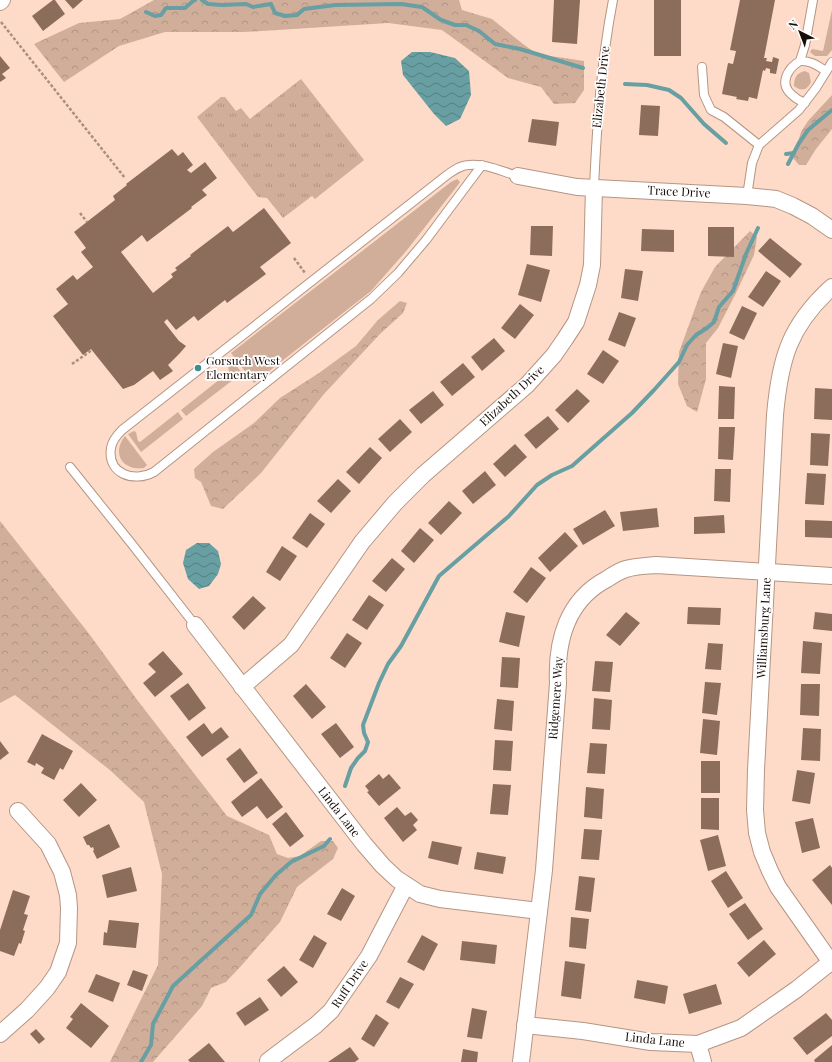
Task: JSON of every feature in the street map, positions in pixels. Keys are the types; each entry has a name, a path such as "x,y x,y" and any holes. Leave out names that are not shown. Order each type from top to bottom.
{"street":[{"name":"Trace Drive","path":"518,176 577,186 746,196 776,200 789,204 812,216 832,230"},
{"name":"Elizabeth Drive","path":"242,687 291,644 359,546 395,503 423,475 527,385 554,355 576,322 588,285 592,265 594,187"},
{"name":"Williamsburg Lane","path":"832,287 816,302 803,319 786,351 780,374 775,421 755,810 762,852 778,887 832,963"},
{"name":"Ridgemere Way","path":"521,1062 544,870 558,683 557,663 563,631 574,608 590,590 599,583 626,569 640,566 656,565 832,576"},
{"name":"Linda Lane","path":"195,625 364,844 383,866 406,886 420,894 440,899 539,911"},
{"path":"0,1034 28,1010 47,988 58,972 68,943 68,895 62,872 48,844 18,811"},
{"name":"Ruff Drive","path":"268,1061 292,1044 330,1013 369,956 406,886"},
{"name":"Linda Lane","path":"525,1026 582,1031 651,1042 698,1044 741,1028 832,963"},
{"path":"698,1044 702,1062"}],"lane":[{"name":"Elizabeth Drive","path":"594,187 599,92 613,0"},
{"path":"800,61 805,44 813,0"},
{"path":"805,103 791,94 787,89 785,77 788,71 793,65 800,61 806,61 816,64 826,71"},
{"path":"746,196 752,163 759,145 792,118 816,88 832,62"},
{"path":"702,67 704,96 711,110 724,117 759,145"},
{"path":"482,165 426,240 398,273 371,299 154,472 135,478 116,469 110,455 111,447 114,438 122,430 447,175 458,168 469,164 482,165 518,176"},
{"path":"70,467 195,625"}],"path":[{"path":"1,22 125,178"},
{"path":"80,213 87,222"},
{"path":"294,258 306,274"},
{"path":"72,364 92,350"}],"green space":[{"path":"154,0 459,0 462,10 492,19 537,54 584,61 584,90 575,103 554,104 541,87 508,78 442,30 388,23 244,32 165,32 119,46 64,82 34,44 79,23 120,19"},
{"path":"832,10 832,50 827,56 815,56 810,52 812,49 823,51"},
{"path":"805,71 809,73 811,82 808,87 799,89 794,86 796,76"},
{"path":"301,79 364,160 315,199 312,196 283,218 267,198 258,197 197,117 221,97 225,97 236,111 241,108 250,119"},
{"path":"832,95 832,129 816,149 806,165 799,165 793,158 801,132 808,121"},
{"path":"457,179 460,182 458,185 407,250 371,291 254,383 231,353 451,182"},
{"path":"750,231 757,237 754,255 718,328 706,343 706,379 697,412 687,406 678,384 679,352 701,292 715,267"},
{"path":"400,301 407,303 403,313 380,334 324,394 261,473 223,509 211,506 201,482 195,478 194,469 213,452 254,423 280,398 319,373 356,346 378,320"},
{"path":"229,356 242,373 186,416 181,410 229,372"},
{"path":"178,412 183,419 141,452 128,434 134,431 136,432 138,441 140,442"},
{"path":"125,436 147,465 144,468 130,467 121,460 119,449"},
{"path":"0,521 90,635 138,701 227,816 269,835 277,854 288,858 300,856 321,841 333,841 338,848 333,859 297,887 280,922 226,982 211,988 202,1006 153,1062 110,1062 158,965 162,874 144,802 111,771 15,695 0,703"}],"water":[{"path":"412,52 430,52 455,58 469,71 471,95 460,119 446,126 434,114 403,75 401,61"},
{"path":"197,543 209,543 218,551 221,564 218,574 209,586 199,589 188,579 183,563 186,550"}],"building":[{"path":"55,0 65,14 43,31 32,16"},
{"path":"65,0 83,0 73,9"},
{"path":"554,0 580,0 577,44 552,42"},
{"path":"654,0 681,0 681,56 654,56"},
{"path":"740,0 775,0 764,58 767,58 766,61 772,62 773,57 779,59 776,74 770,73 770,69 766,68 765,71 763,70 757,99 749,97 748,101 722,94 728,63 733,64 736,51 730,50"},
{"path":"0,56 10,68 2,74 6,78 0,82"},
{"path":"641,105 660,106 658,136 639,135"},
{"path":"532,119 559,122 556,146 528,142"},
{"path":"172,149 178,156 183,152 193,165 187,170 191,173 205,162 217,178 202,190 207,195 191,207 192,208 147,242 142,235 121,252 153,293 173,277 171,274 177,270 175,268 191,256 190,255 228,226 233,232 264,208 291,243 260,267 266,274 227,303 225,300 198,321 194,316 176,330 167,319 164,322 179,341 186,346 168,365 173,371 160,380 153,371 134,385 123,389 91,349 83,355 53,316 68,304 56,289 73,275 77,280 93,267 81,252 86,248 74,232 115,200 113,196 127,185 126,184"},
{"path":"531,226 553,226 552,256 530,255"},
{"path":"708,227 734,227 734,257 708,256"},
{"path":"642,229 674,230 674,252 641,251"},
{"path":"770,238 802,264 790,278 758,251"},
{"path":"527,264 550,270 541,302 518,295"},
{"path":"625,269 643,271 638,301 621,298"},
{"path":"766,271 781,281 763,307 748,297"},
{"path":"520,304 534,315 515,339 501,328"},
{"path":"742,306 757,313 744,340 729,333"},
{"path":"619,312 636,318 625,347 608,340"},
{"path":"494,338 505,351 482,371 471,357"},
{"path":"723,343 738,346 731,378 716,374"},
{"path":"603,350 619,361 603,384 587,374"},
{"path":"463,363 475,377 452,396 440,382"},
{"path":"719,386 735,387 734,419 718,419"},
{"path":"815,388 832,389 832,420 814,419"},
{"path":"577,389 590,401 568,423 555,410"},
{"path":"433,391 444,405 421,424 409,410"},
{"path":"548,416 559,429 536,449 524,435"},
{"path":"400,419 412,432 390,452 378,439"},
{"path":"719,427 735,427 733,460 718,459"},
{"path":"811,433 830,434 828,466 810,465"},
{"path":"515,444 527,457 505,477 493,464"},
{"path":"370,447 382,458 359,484 346,472"},
{"path":"715,469 731,469 730,502 714,501"},
{"path":"485,471 496,485 473,504 462,491"},
{"path":"807,473 826,474 824,505 805,504"},
{"path":"338,479 351,491 331,513 317,501"},
{"path":"449,501 462,513 441,535 428,523"},
{"path":"657,508 659,527 623,531 620,512"},
{"path":"605,510 615,526 583,545 573,529"},
{"path":"310,513 325,524 307,548 292,538"},
{"path":"724,515 725,533 694,534 694,517"},
{"path":"805,520 832,521 832,538 805,537"},
{"path":"420,528 434,540 414,563 401,551"},
{"path":"565,532 578,546 550,572 538,558"},
{"path":"282,546 297,556 280,581 266,572"},
{"path":"392,558 405,569 386,592 372,581"},
{"path":"531,567 546,578 527,603 513,592"},
{"path":"369,595 384,605 367,630 352,620"},
{"path":"253,596 266,608 244,630 232,617"},
{"path":"688,607 721,608 720,625 687,624"},
{"path":"506,612 525,616 519,647 499,642"},
{"path":"626,612 640,623 620,646 606,635"},
{"path":"815,612 832,614 832,631 813,629"},
{"path":"347,633 362,643 345,668 330,658"},
{"path":"803,641 822,643 820,674 801,673"},
{"path":"708,643 723,644 721,670 705,669"},
{"path":"163,651 183,674 155,697 143,683 156,672 148,664"},
{"path":"502,657 520,658 518,688 500,687"},
{"path":"595,661 613,662 610,692 592,691"},
{"path":"705,682 721,683 717,715 702,713"},
{"path":"188,683 206,708 189,721 170,696"},
{"path":"306,684 326,707 312,719 293,696"},
{"path":"801,684 820,684 819,716 800,715"},
{"path":"594,698 612,700 610,730 592,729"},
{"path":"497,699 514,701 512,731 494,729"},
{"path":"703,719 720,721 717,755 700,753"},
{"path":"204,723 212,734 221,727 229,737 202,757 186,737"},
{"path":"336,723 354,747 340,758 321,734"},
{"path":"803,728 821,729 820,761 801,760"},
{"path":"42,734 73,751 63,770 60,768 54,780 41,773 44,768 36,763 35,766 27,762"},
{"path":"495,740 513,741 511,771 493,770"},
{"path":"0,741 9,753 0,760"},
{"path":"590,743 607,744 605,774 587,773"},
{"path":"240,748 258,773 244,783 226,759"},
{"path":"701,761 720,761 720,793 701,793"},
{"path":"797,770 815,773 810,804 792,801"},
{"path":"379,774 383,779 389,774 401,788 379,806 367,792 369,791 365,786"},
{"path":"261,778 283,807 267,819 257,806 242,817 231,802"},
{"path":"81,783 97,800 79,817 63,800"},
{"path":"493,784 511,785 508,815 490,814"},
{"path":"586,787 604,789 602,819 584,817"},
{"path":"701,798 719,798 719,830 701,829"},
{"path":"397,807 405,816 411,812 418,820 413,825 417,830 403,842 384,818"},
{"path":"286,812 304,836 290,847 272,824"},
{"path":"813,818 820,848 802,853 795,822"},
{"path":"109,824 120,847 97,859 93,851 93,847 91,848 87,845 83,837"},
{"path":"584,829 602,830 599,860 581,859"},
{"path":"718,835 726,866 708,871 700,840"},
{"path":"432,841 462,847 458,865 428,858"},
{"path":"477,852 506,857 503,874 474,869"},
{"path":"830,865 832,868 832,905 812,880"},
{"path":"131,867 137,891 107,898 102,875"},
{"path":"726,871 743,898 728,908 711,881"},
{"path":"579,876 595,878 591,912 575,910"},
{"path":"342,888 355,896 341,921 327,914"},
{"path":"13,890 30,896 24,914 28,915 23,930 25,931 21,944 19,943 14,956 0,951 0,930"},
{"path":"745,903 763,929 748,940 729,914"},
{"path":"571,917 589,919 586,949 569,947"},
{"path":"109,920 139,923 136,948 103,945 104,932 107,933"},
{"path":"314,935 327,943 313,968 299,960"},
{"path":"422,935 438,944 424,971 407,962"},
{"path":"764,940 776,954 749,977 737,963"},
{"path":"462,941 497,945 495,964 460,960"},
{"path":"565,961 585,964 581,999 561,996"},
{"path":"284,966 298,982 281,997 267,980"},
{"path":"133,970 148,975 142,991 127,985"},
{"path":"96,974 120,983 113,1002 88,992"},
{"path":"400,977 414,984 399,1009 386,1002"},
{"path":"637,980 668,986 665,1004 634,998"},
{"path":"716,984 722,1004 689,1014 683,994"},
{"path":"260,997 269,1010 245,1026 236,1013"},
{"path":"81,1003 109,1026 91,1048 66,1028 73,1019 70,1017"},
{"path":"472,1008 487,1011 482,1039 467,1037"},
{"path":"826,1013 832,1020 832,1036 807,1055 793,1038"},
{"path":"376,1014 389,1023 374,1047 361,1039"},
{"path":"36,1029 45,1039 39,1044 30,1034"},
{"path":"209,1043 225,1062 190,1062 188,1060"},
{"path":"832,1045 832,1062 815,1062 814,1060"},
{"path":"350,1047 359,1059 355,1062 328,1062"},
{"path":"463,1049 478,1052 477,1062 461,1062"}],"waterway":[{"path":"146,12 155,16 161,15 166,8 185,8 195,0"},
{"path":"202,0 208,4 246,4 253,7 271,4 275,13 285,16 297,15 304,9 335,5 401,4 422,7 441,20 455,25 466,25 479,31 495,44 520,49 583,68"},
{"path":"625,84 647,85 669,90 681,98 704,124 726,143"},
{"path":"788,164 808,130 832,110"},
{"path":"786,154 794,153"},
{"path":"345,786 351,768 365,751 368,742 364,733 363,725 379,683 388,664 401,646 439,576 509,516 537,485 552,475 572,466 632,413 654,390 679,362 687,345 696,335 714,322 719,307 733,291 746,254 758,228"},
{"path":"141,1062 151,1045 153,1024 173,986 251,915 260,894 276,875 291,862 324,846 330,839"}],"place":[{"name":"Gorsuch West Elementary","path":"198,368"}]}
